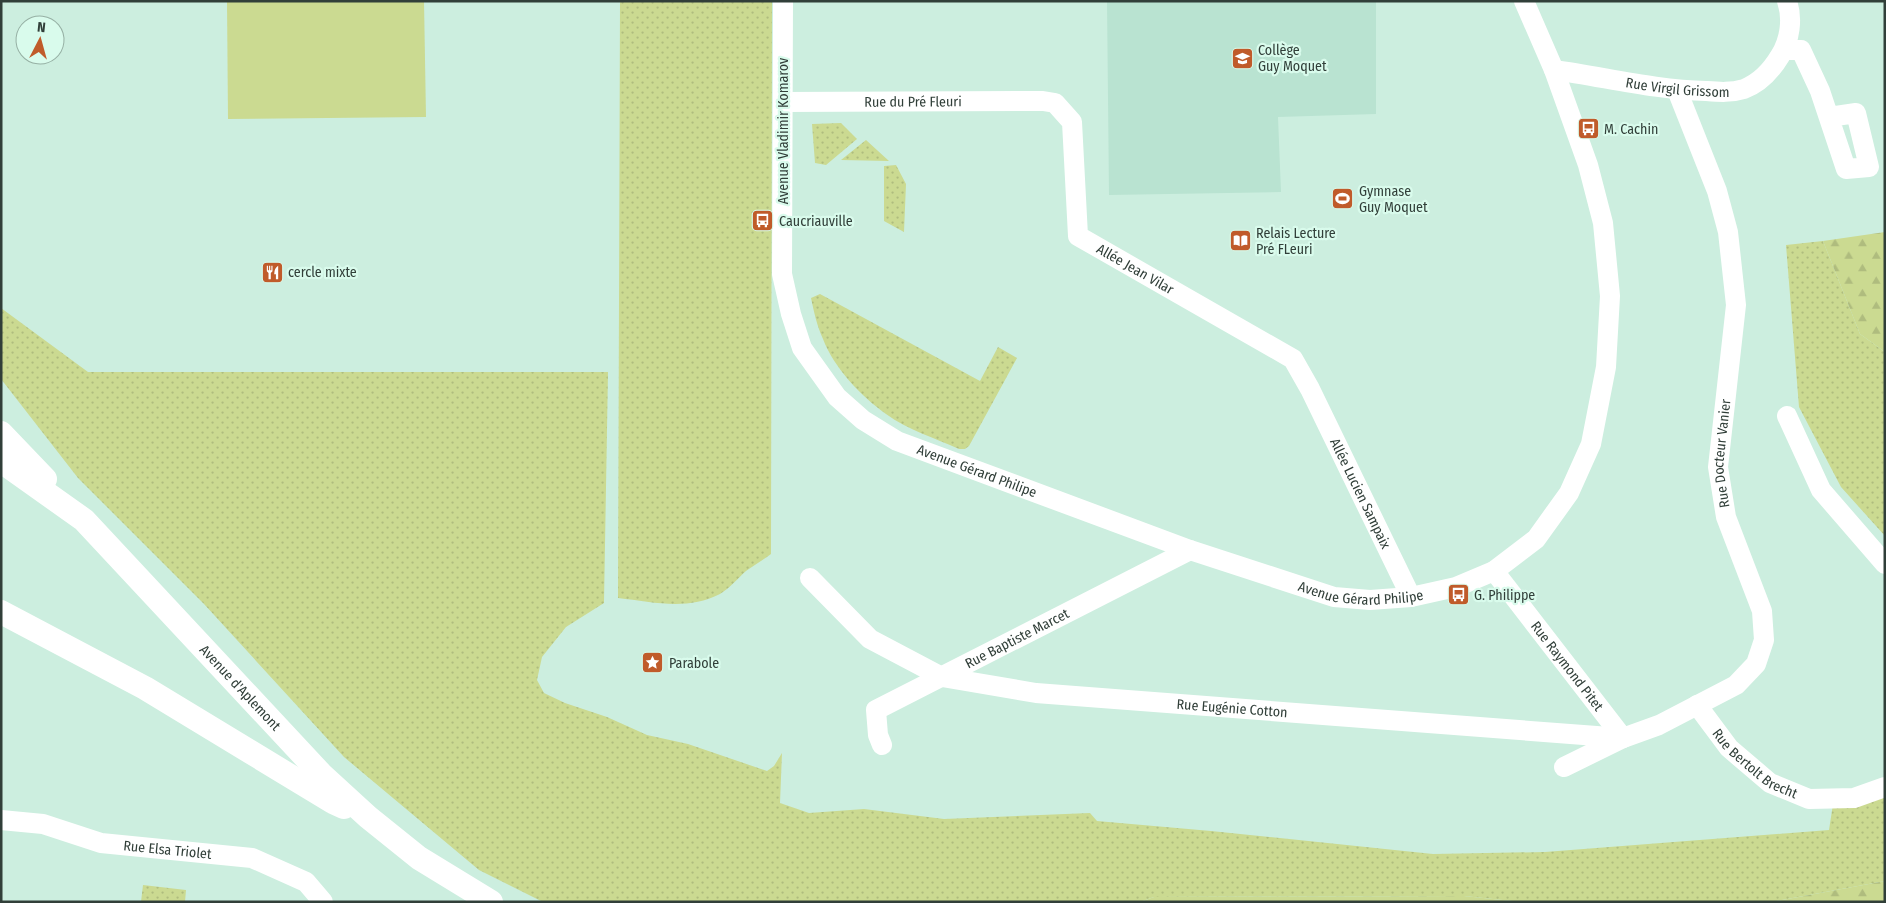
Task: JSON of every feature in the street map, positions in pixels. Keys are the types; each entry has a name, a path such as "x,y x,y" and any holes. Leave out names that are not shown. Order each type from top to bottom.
{"street":[{"name":"Avenue Vladimir Komarov","path":"783,1 782,274 791,314 802,348 819,372"},
{"name":"Avenue Gérard Philipe","path":"819,372 837,397 864,420 897,441 1190,550 1334,597 1370,600 1411,596 1456,587 1494,571 1536,539 1569,493 1591,444 1606,367 1610,296 1603,223 1587,162 1554,70 1524,1"},
{"name":"Rue Virgil Grissom","path":"1554,70 1676,90 1731,92 1746,88 1761,80 1773,67 1784,50 1789,30 1790,10 1787,1"},
{"path":"1784,50 1801,50 1820,90 1829,117"},
{"name":"Rue Docteur Vanier","path":"1622,738 1659,725 1736,685 1756,664 1764,640 1762,611 1726,517 1718,467 1736,305 1728,232 1717,191 1676,90"},
{"name":"Rue du Pré Fleuri","path":"783,102 1043,101"},
{"name":"Allée Jean Vilar","path":"1043,101 1056,103 1072,122 1078,236 1293,359 1310,389"},
{"name":"Allée Lucien Sampaix","path":"1310,389 1411,596"},
{"path":"1787,416 1821,490 1885,564"},
{"path":"1,433 84,520"},
{"name":"Avenue d'Aplemont","path":"1,461 84,520 321,774 368,818 419,858 491,902"},
{"name":"Rue Baptiste Marcet","path":"882,745 878,735 876,710 1190,550"},
{"name":"Rue Raymond Pitet","path":"1494,571 1622,738"},
{"name":"Rue Eugénie Cotton","path":"810,578 870,639 942,676 1036,693 1622,738"},
{"path":"1,612 145,688 333,802 368,818"},
{"name":"Rue Bertolt Brecht","path":"1697,705 1729,748 1770,783 1809,799 1854,798 1885,788"},
{"path":"1564,768 1622,738"},
{"name":"Rue Elsa Triolet","path":"1,820 43,824 101,843 252,858 306,882 323,902"}],"shaded area":[{"name":"Collège Guy Moquet","path":"1107,1 1376,1 1376,114 1278,117 1281,192 1109,195"}],"green space":[{"path":"227,1 424,1 426,117 228,119"},
{"path":"620,1 772,1 771,554 746,571 720,594 708,599 682,604 618,598"},
{"path":"841,123 857,139 826,165 815,163 812,124"},
{"path":"866,140 889,161 841,160"},
{"path":"896,165 906,184 904,232 884,221 884,166"},
{"path":"1885,232 1885,352 1860,334 1823,241"},
{"path":"1823,241 1860,334 1885,352 1885,536 1841,487 1799,407 1786,245"},
{"path":"820,294 980,381 998,347 1017,358 969,446 965,449 959,449 903,425 877,407 849,381 828,350 816,319 811,298"},
{"path":"1,308 88,372 608,372 604,603 566,627 542,657 537,680 544,693 565,703 607,717 647,735 688,744 767,771 774,766 782,753 780,803 809,813 864,809 944,819 1090,813 1097,821 1433,854 1545,852 1829,830 1833,804 1885,788 1885,881 1771,902 1522,902 1464,896 1154,897 1140,902 543,902 479,870 344,757 204,604 78,478 1,379"},
{"path":"1885,881 1885,902 1771,902"},
{"path":"143,885 186,890 185,902 141,902"},
{"path":"1464,896 1522,902 1140,902 1154,897"}],"place":[{"name":"Collège Guy Moquet","path":"1242,58"},
{"name":"M. Cachin","path":"1588,129"},
{"name":"Gymnase Guy Moquet","path":"1343,199"},
{"name":"Caucriauville","path":"763,221"},
{"name":"Relais Lecture Pré FLeuri","path":"1240,241"},
{"name":"cercle mixte","path":"272,272"},
{"name":"G. Philippe","path":"1458,595"},
{"name":"Parabole","path":"653,663"}]}
